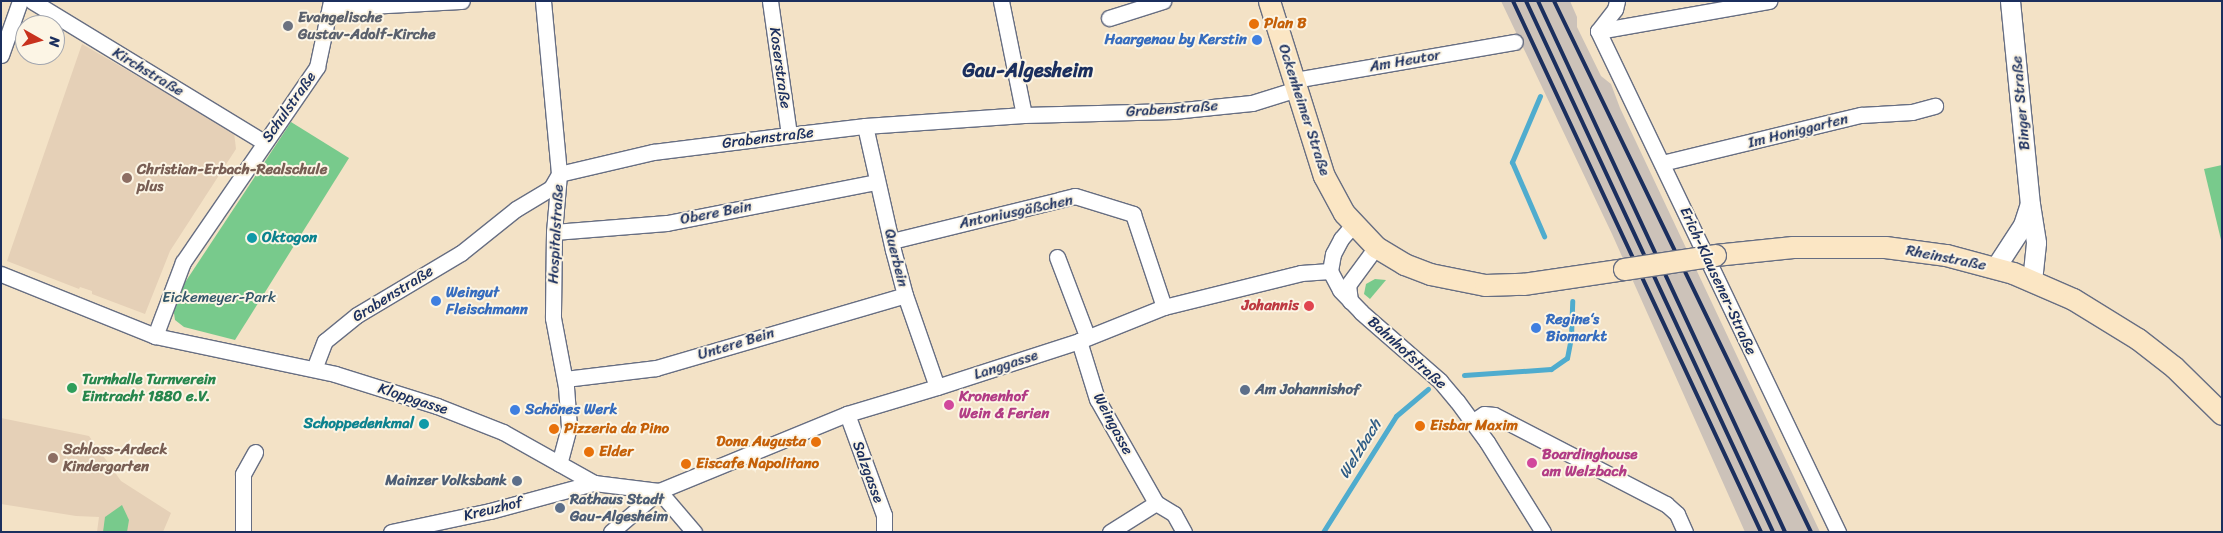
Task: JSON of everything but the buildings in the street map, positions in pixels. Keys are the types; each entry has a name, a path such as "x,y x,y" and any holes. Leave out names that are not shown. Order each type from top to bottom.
{"main road":[{"name":"Ockenheimer Straße","path":"1269,1 1324,176 1344,213 1353,225 1376,247 1404,264 1422,272 1454,280 1485,284 1523,284 1624,269"},
{"name":"Rheinstraße","path":"1624,269 1715,255 1793,247 1884,247 1936,254 1995,268 2032,280 2081,304 2138,339 2174,367 2222,414"}],"street":[{"path":"1,54 20,1"},
{"name":"Kirchstraße","path":"32,1 264,142"},
{"path":"331,5 462,1"},
{"name":"Hospitalstraße","path":"543,1 559,174 554,232 553,318 565,379 569,427 559,464"},
{"name":"Koserstraße","path":"770,1 789,135"},
{"path":"1001,1 1024,115"},
{"path":"1108,18 1163,1"},
{"path":"1598,31 1615,9 1617,1"},
{"path":"1598,31 1768,1"},
{"name":"Binger Straße","path":"2010,1 2030,204 2036,243 2032,280"},
{"name":"Schulstraße","path":"155,336 183,262 317,67 331,5"},
{"name":"Erich-Klausener-Straße","path":"1598,31 1838,532"},
{"name":"Am Heutor","path":"1296,84 1515,42"},
{"name":"Grabenstraße","path":"314,369 324,341 357,315 461,253 516,209 550,188 559,174 653,152 865,126 1024,115 1173,111 1252,102 1296,84"},
{"name":"Im Honiggarten","path":"1662,163 1861,115 1912,112 1935,106"},
{"name":"Querbein","path":"865,126 876,182 906,295 937,387"},
{"name":"Obere Bein","path":"554,232 667,223 876,182"},
{"name":"Antoniusgäßchen","path":"892,242 1075,196 1132,214 1164,306"},
{"name":"Binger Straße","path":"1995,268 2023,225 2030,204"},
{"path":"1330,270 1333,254 1341,239 1353,225"},
{"path":"1350,302 1348,286 1376,247"},
{"name":"Weingasse","path":"1057,257 1083,338 1097,399 1156,503 1174,514 1184,532"},
{"name":"Bahnhofstraße","path":"1330,270 1350,302 1440,381 1472,422 1543,532"},
{"name":"Langgasse","path":"659,491 847,414 937,387 1083,338 1164,306 1301,272 1330,270"},
{"name":"Kloppgasse","path":"1,274 155,336 314,369 437,406 503,432 594,483 659,491"},
{"name":"Untere Bein","path":"565,379 656,368 906,295"},
{"name":"Salzgasse","path":"847,414 884,515 884,532"},
{"path":"1472,422 1484,414 1494,416 1666,504 1677,514 1685,532"},
{"path":"243,532 243,474 255,452"},
{"name":"Kreuzhof","path":"391,532 490,511 594,483"},
{"path":"611,532 659,491 694,532"},
{"path":"1110,532 1156,503"}],"shaded area":[{"path":"1501,1 1570,1 1577,17 1577,27 1601,76 1611,84 1620,108 1820,532 1745,532 1612,234"},
{"name":"Christian-Erbach-Realschule plus","path":"82,44 234,132 236,149 170,251 145,314 92,294 92,291 80,287 79,289 7,261"},
{"name":"Schloss-Ardeck Kindergarten","path":"1,418 89,436 121,481 171,513 163,532 97,532 99,517 76,516 1,504"}],"green space":[{"name":"Eickemeyer-Park","path":"291,122 349,158 235,340 184,327 175,320 173,306 180,290"},
{"path":"2222,165 2222,244 2204,169"},
{"path":"1375,279 1386,280 1370,299 1364,294 1366,284"},
{"path":"122,505 129,520 127,532 103,532 105,517"}],"waterway":[{"name":"Welzbach","path":"1540,96 1512,162 1544,236"},
{"name":"Welzbach","path":"1464,375 1551,369 1567,358 1571,337 1572,301"},
{"name":"Welzbach","path":"1323,532 1396,416 1428,389"}],"railway":[{"path":"1513,1 1761,532"},
{"path":"1526,1 1773,532"},
{"path":"1538,1 1785,532"},
{"path":"1554,1 1811,532"}],"place":[{"name":"Plan B","path":"1254,24"},
{"name":"Evangelische Gustav-Adolf-Kirche","path":"288,26"},
{"name":"Haargenau by Kerstin","path":"1257,40"},
{"name":"Christian-Erbach-Realschule plus","path":"127,178"},
{"name":"Oktogon","path":"252,238"},
{"name":"Weingut Fleischmann","path":"436,301"},
{"name":"Johannis","path":"1309,306"},
{"name":"Regine‘s Biomarkt","path":"1536,328"},
{"name":"Turnhalle Turnverein Eintracht 1880 e.V.","path":"72,388"},
{"name":"Am Johannishof","path":"1245,390"},
{"name":"Kronenhof Wein & Ferien","path":"949,405"},
{"name":"Schönes Werk","path":"515,410"},
{"name":"Schoppedenkmal","path":"424,424"},
{"name":"Eisbar Maxim","path":"1420,426"},
{"name":"Pizzeria da Pino","path":"554,429"},
{"name":"Dona Augusta","path":"816,442"},
{"name":"Elder","path":"589,452"},
{"name":"Schloss-Ardeck Kindergarten","path":"53,458"},
{"name":"Boardinghouse am Welzbach","path":"1532,463"},
{"name":"Eiscafe Napolitano","path":"686,464"},
{"name":"Mainzer Volksbank","path":"517,481"},
{"name":"Rathaus Stadt Gau-Algesheim","path":"560,508"}],"district":[{"name":"Gau-Algesheim","path":"1028,70"}]}
